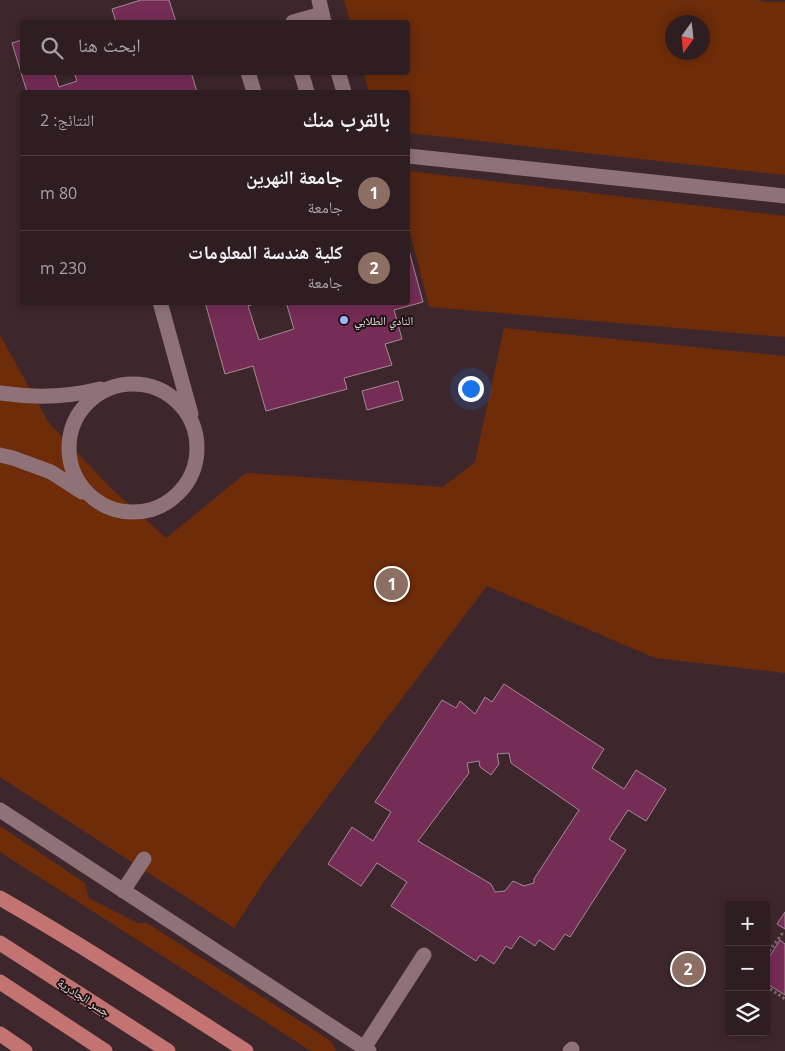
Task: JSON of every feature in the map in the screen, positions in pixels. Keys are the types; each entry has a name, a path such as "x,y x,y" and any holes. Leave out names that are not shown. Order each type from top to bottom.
{"main road":[{"path":"0,898 119,969 246,1051"},
{"name":"جسر الجادرية","path":"0,943 168,1051"},
{"path":"0,982 105,1051"},
{"path":"0,1034 25,1051"}],"lane":[{"path":"299,20 322,12"},
{"path":"249,75 253,90"},
{"path":"302,75 306,90"},
{"path":"339,75 343,90"},
{"path":"410,156 785,196"},
{"path":"0,454 51,472 110,509 132,513 153,510 172,500 187,484 196,464 198,443 161,305"},
{"path":"0,393 53,396 87,393 123,384 144,384 164,391 181,404 193,422"},
{"path":"92,498 77,482 74,475 69,462 68,440 74,420 86,402 103,390 123,384"},
{"path":"0,810 367,1049 424,955"},
{"path":"123,891 144,859"}],"path":[{"path":"770,950 782,934 785,936"},
{"path":"770,989 785,999"}],"shaded area":[{"path":"344,0 757,0 785,2 785,175 410,133 410,90 368,90 365,75 410,75 410,20 349,20"},
{"path":"410,171 785,216 785,337 429,307 410,232"},
{"path":"504,328 785,356 785,673 655,658 487,586 269,874 234,928 0,777 0,335 49,423 111,488 166,538 246,473 443,487 475,462"},
{"path":"0,826 85,883 89,898 137,923 147,923 331,1041 336,1051 311,1051 0,852"}],"building":[{"path":"141,0 169,0 175,20 115,20 112,9"},
{"path":"20,41 20,69 12,43"},
{"path":"22,75 55,75 59,87 77,81 75,75 192,75 196,90 26,90"},
{"name":"النادي الطلابي","path":"410,254 423,302 394,310 402,339 385,344 392,365 344,378 347,389 266,411 253,366 225,374 206,305 251,305 248,306 259,340 294,329 287,305 410,305"},
{"path":"398,381 403,400 367,410 362,391"},
{"path":"504,684 604,749 592,768 624,789 636,770 666,789 646,821 628,810 609,839 626,850 570,937 565,934 554,950 539,940 535,946 520,936 511,949 506,946 494,964 480,955 476,961 391,906 407,882 377,863 361,886 328,864 352,827 373,841 391,812 375,802 442,700 456,708 460,701 475,714 485,697 492,702","holes":["509,753 511,763 579,810 534,879 534,883 524,886 513,881 505,891 495,892 491,884 418,841 469,773 467,763 479,761 480,767 491,775 499,764 497,754"]},
{"path":"785,912 785,929 777,924"},
{"path":"780,940 785,944 785,995 770,986 770,956"}],"place":[{"name":"النادي الطلابي","path":"344,320"},
{"name":"جامعة النهرين","path":"392,584"},
{"name":"كلية هندسة المعلومات","path":"688,969"}]}
